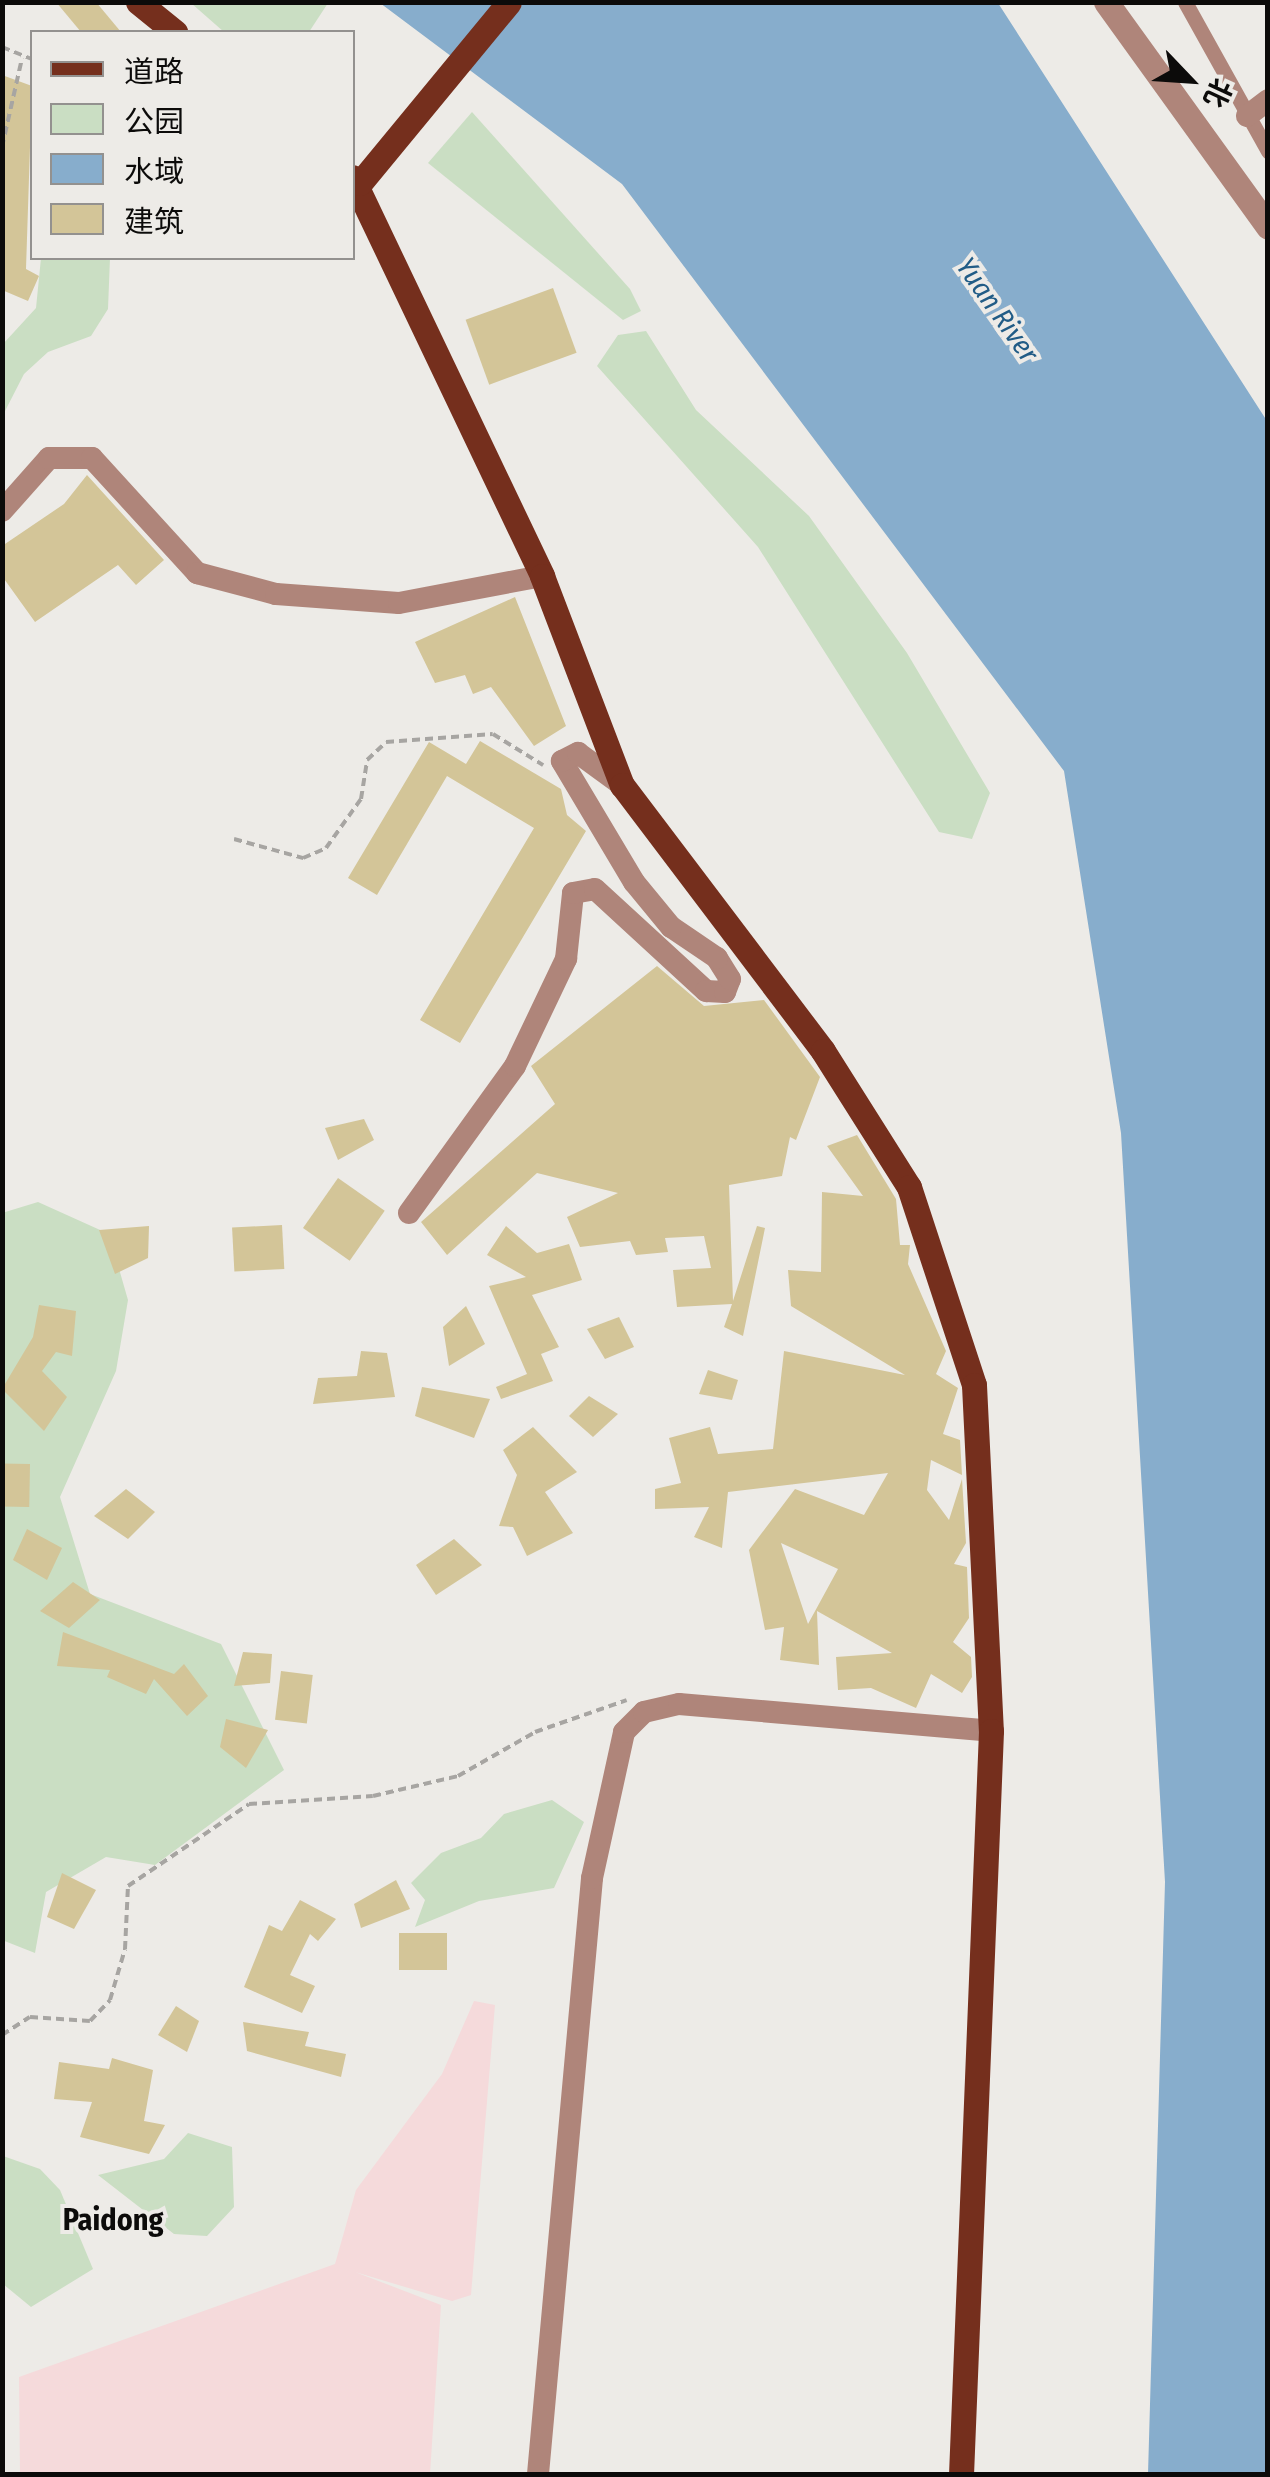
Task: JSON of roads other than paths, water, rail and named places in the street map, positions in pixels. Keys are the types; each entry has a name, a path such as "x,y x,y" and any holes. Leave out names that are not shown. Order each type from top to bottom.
{"main road":[{"path":"138,2 173,30"},
{"path":"509,2 356,180 542,576 622,786 823,1051 909,1187 974,1386 991,1731 961,2474"}],"street":[{"path":"1106,2 1268,226"},
{"path":"1185,2 1268,151"},
{"path":"1247,116 1268,100"},
{"path":"2,511 49,458 92,458 197,573 228,582 399,603 542,576"},
{"path":"409,1213 515,1066 566,959 574,893 595,890 706,992 724,992 730,979 634,882 562,761 578,753 622,786"},
{"path":"538,2474 592,1878 624,1732 644,1712 679,1704 991,1731"}],"water":[{"name":"Yuan River","path":"380,3 998,3 1267,421 1267,2474 1148,2474 1165,1882 1121,1133 1064,771 622,184"}],"district":[{"name":"Paidong","path":"113,2220"}]}
